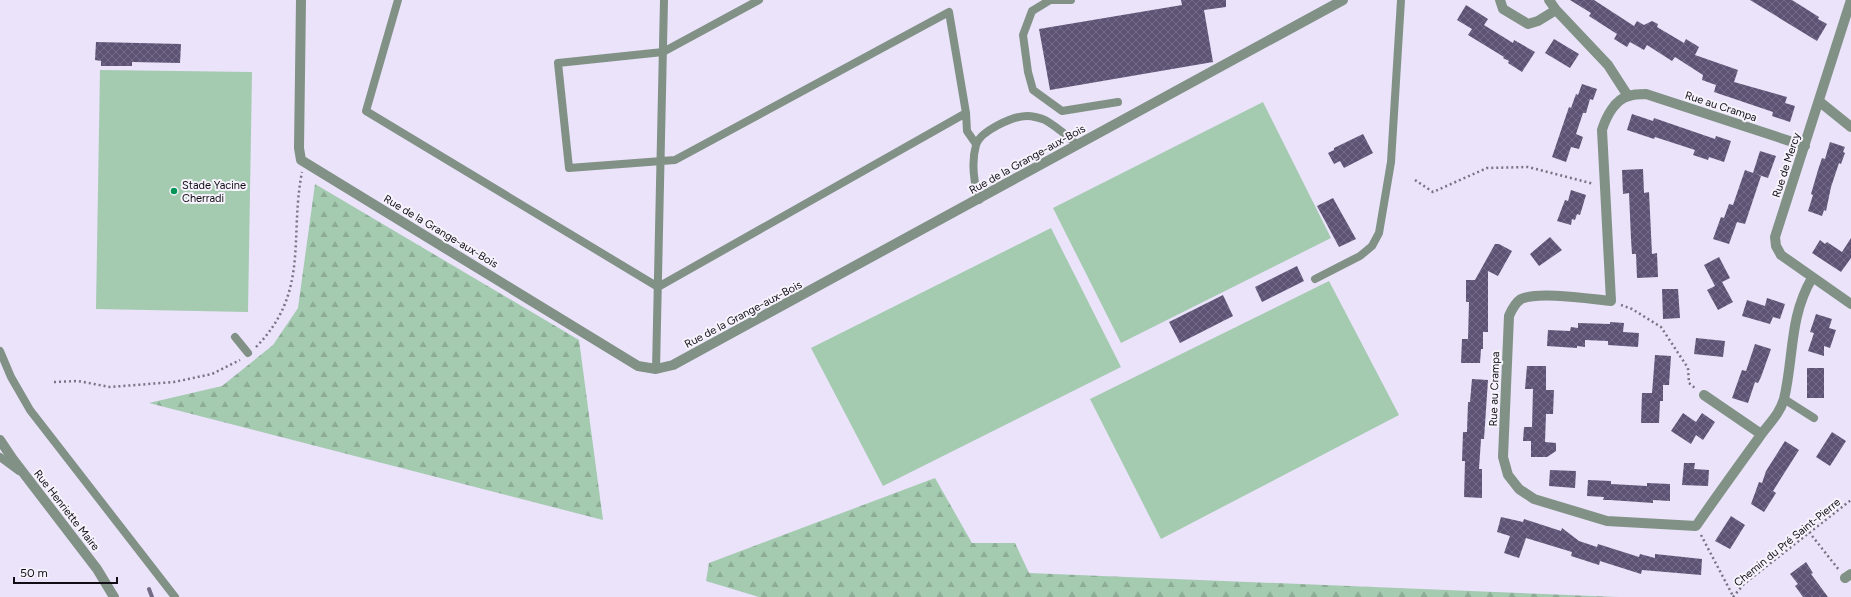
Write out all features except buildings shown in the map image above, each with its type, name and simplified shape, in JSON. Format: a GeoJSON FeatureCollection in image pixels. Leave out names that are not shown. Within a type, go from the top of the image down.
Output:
{"type":"FeatureCollection","features":[{"type":"Feature","properties":{"kind":"street"},"geometry":{"type":"LineString","coordinates":[[301,0],[299,148],[301,160]]}},
{"type":"Feature","properties":{"kind":"street","name":"Rue de la Grange-aux-Bois"},"geometry":{"type":"LineString","coordinates":[[301,160],[638,366],[656,369],[674,365],[979,200],[1077,144],[1342,0]]}},
{"type":"Feature","properties":{"kind":"street"},"geometry":{"type":"LineString","coordinates":[[1500,0],[1503,9],[1528,24],[1556,10]]}},
{"type":"Feature","properties":{"kind":"street"},"geometry":{"type":"LineString","coordinates":[[1549,0],[1556,10],[1608,65],[1628,96],[1615,106],[1606,118],[1602,130],[1611,301]]}},
{"type":"Feature","properties":{"kind":"street","name":"Rue de Mercy"},"geometry":{"type":"LineString","coordinates":[[1851,0],[1820,102],[1776,237],[1776,246],[1781,255],[1851,304]]}},
{"type":"Feature","properties":{"kind":"street","name":"Rue au Crampa"},"geometry":{"type":"LineString","coordinates":[[1628,96],[1646,94],[1805,146]]}},
{"type":"Feature","properties":{"kind":"street"},"geometry":{"type":"LineString","coordinates":[[1820,102],[1851,127]]}},
{"type":"Feature","properties":{"kind":"street"},"geometry":{"type":"LineString","coordinates":[[1696,526],[1761,434],[1777,416],[1784,398],[1793,333],[1803,292],[1812,278]]}},
{"type":"Feature","properties":{"kind":"street","name":"Rue au Crampa"},"geometry":{"type":"LineString","coordinates":[[1611,301],[1533,295],[1520,300],[1514,306],[1509,316],[1503,457],[1508,475],[1519,489],[1534,499],[1607,521],[1696,526]]}},
{"type":"Feature","properties":{"kind":"street"},"geometry":{"type":"LineString","coordinates":[[1704,395],[1761,434]]}},
{"type":"Feature","properties":{"kind":"street","name":"Rue Henriette Maire"},"geometry":{"type":"LineString","coordinates":[[0,440],[97,569],[114,597]]}},
{"type":"Feature","properties":{"kind":"lane"},"geometry":{"type":"LineString","coordinates":[[398,0],[366,111],[658,287]]}},
{"type":"Feature","properties":{"kind":"lane"},"geometry":{"type":"LineString","coordinates":[[656,369],[664,0]]}},
{"type":"Feature","properties":{"kind":"lane"},"geometry":{"type":"LineString","coordinates":[[759,0],[663,52],[558,63],[569,168],[675,160],[949,12],[966,113],[967,131],[976,144]]}},
{"type":"Feature","properties":{"kind":"lane"},"geometry":{"type":"LineString","coordinates":[[1071,0],[1050,0],[1032,11],[1024,35],[1028,72],[1033,90],[1062,111],[1118,102]]}},
{"type":"Feature","properties":{"kind":"lane"},"geometry":{"type":"LineString","coordinates":[[1316,279],[1360,256],[1372,246],[1379,233],[1391,162],[1401,0]]}},
{"type":"Feature","properties":{"kind":"lane"},"geometry":{"type":"LineString","coordinates":[[658,287],[966,113]]}},
{"type":"Feature","properties":{"kind":"lane"},"geometry":{"type":"LineString","coordinates":[[979,200],[974,183],[974,156],[976,144],[984,134],[1014,118],[1028,116],[1044,119],[1077,144]]}},
{"type":"Feature","properties":{"kind":"lane"},"geometry":{"type":"LineString","coordinates":[[236,337],[248,353]]}},
{"type":"Feature","properties":{"kind":"lane"},"geometry":{"type":"LineString","coordinates":[[0,351],[11,377],[30,410],[175,597]]}},
{"type":"Feature","properties":{"kind":"lane"},"geometry":{"type":"LineString","coordinates":[[1784,398],[1814,418]]}},
{"type":"Feature","properties":{"kind":"lane"},"geometry":{"type":"LineString","coordinates":[[0,458],[25,474]]}},
{"type":"Feature","properties":{"kind":"path"},"geometry":{"type":"LineString","coordinates":[[54,382],[78,381],[110,387],[174,382],[212,374],[237,362],[257,346],[271,330],[283,309],[291,286],[296,262],[302,172],[301,160]]}},
{"type":"Feature","properties":{"kind":"path"},"geometry":{"type":"LineString","coordinates":[[1415,180],[1434,192],[1487,168],[1528,166],[1604,187]]}},
{"type":"Feature","properties":{"kind":"path"},"geometry":{"type":"LineString","coordinates":[[1611,301],[1632,309],[1661,327],[1688,368],[1689,383],[1704,395]]}},
{"type":"Feature","properties":{"kind":"path","name":"Chemin du Pré Saint-Pierre"},"geometry":{"type":"LineString","coordinates":[[1733,597],[1744,584],[1851,500]]}},
{"type":"Feature","properties":{"kind":"path"},"geometry":{"type":"LineString","coordinates":[[1696,526],[1733,597]]}},
{"type":"Feature","properties":{"kind":"path"},"geometry":{"type":"LineString","coordinates":[[1809,532],[1848,576]]}},
{"type":"Feature","properties":{"kind":"green space","name":"Stade Yacine Cherradi"},"geometry":{"type":"Polygon","coordinates":[[[100,70],[252,72],[248,312],[96,309],[100,70]]]}},
{"type":"Feature","properties":{"kind":"green space"},"geometry":{"type":"Polygon","coordinates":[[[1263,102],[1331,238],[1121,343],[1053,208],[1263,102]]]}},
{"type":"Feature","properties":{"kind":"green space"},"geometry":{"type":"Polygon","coordinates":[[[315,184],[579,340],[603,520],[149,403],[222,386],[273,345],[298,308],[315,184]]]}},
{"type":"Feature","properties":{"kind":"green space"},"geometry":{"type":"Polygon","coordinates":[[[1051,228],[1121,367],[883,486],[811,348],[1051,228]]]}},
{"type":"Feature","properties":{"kind":"green space"},"geometry":{"type":"Polygon","coordinates":[[[1329,281],[1399,415],[1161,539],[1090,399],[1329,281]]]}},
{"type":"Feature","properties":{"kind":"green space"},"geometry":{"type":"Polygon","coordinates":[[[935,478],[972,543],[1015,543],[1029,573],[1618,597],[759,597],[706,581],[709,563],[935,478]]]}},
{"type":"Feature","properties":{"kind":"waterway"},"geometry":{"type":"LineString","coordinates":[[149,589],[152,597]]}},
{"type":"Feature","properties":{"kind":"place","name":"Stade Yacine Cherradi"},"geometry":{"type":"Point","coordinates":[174,191]}}]}
